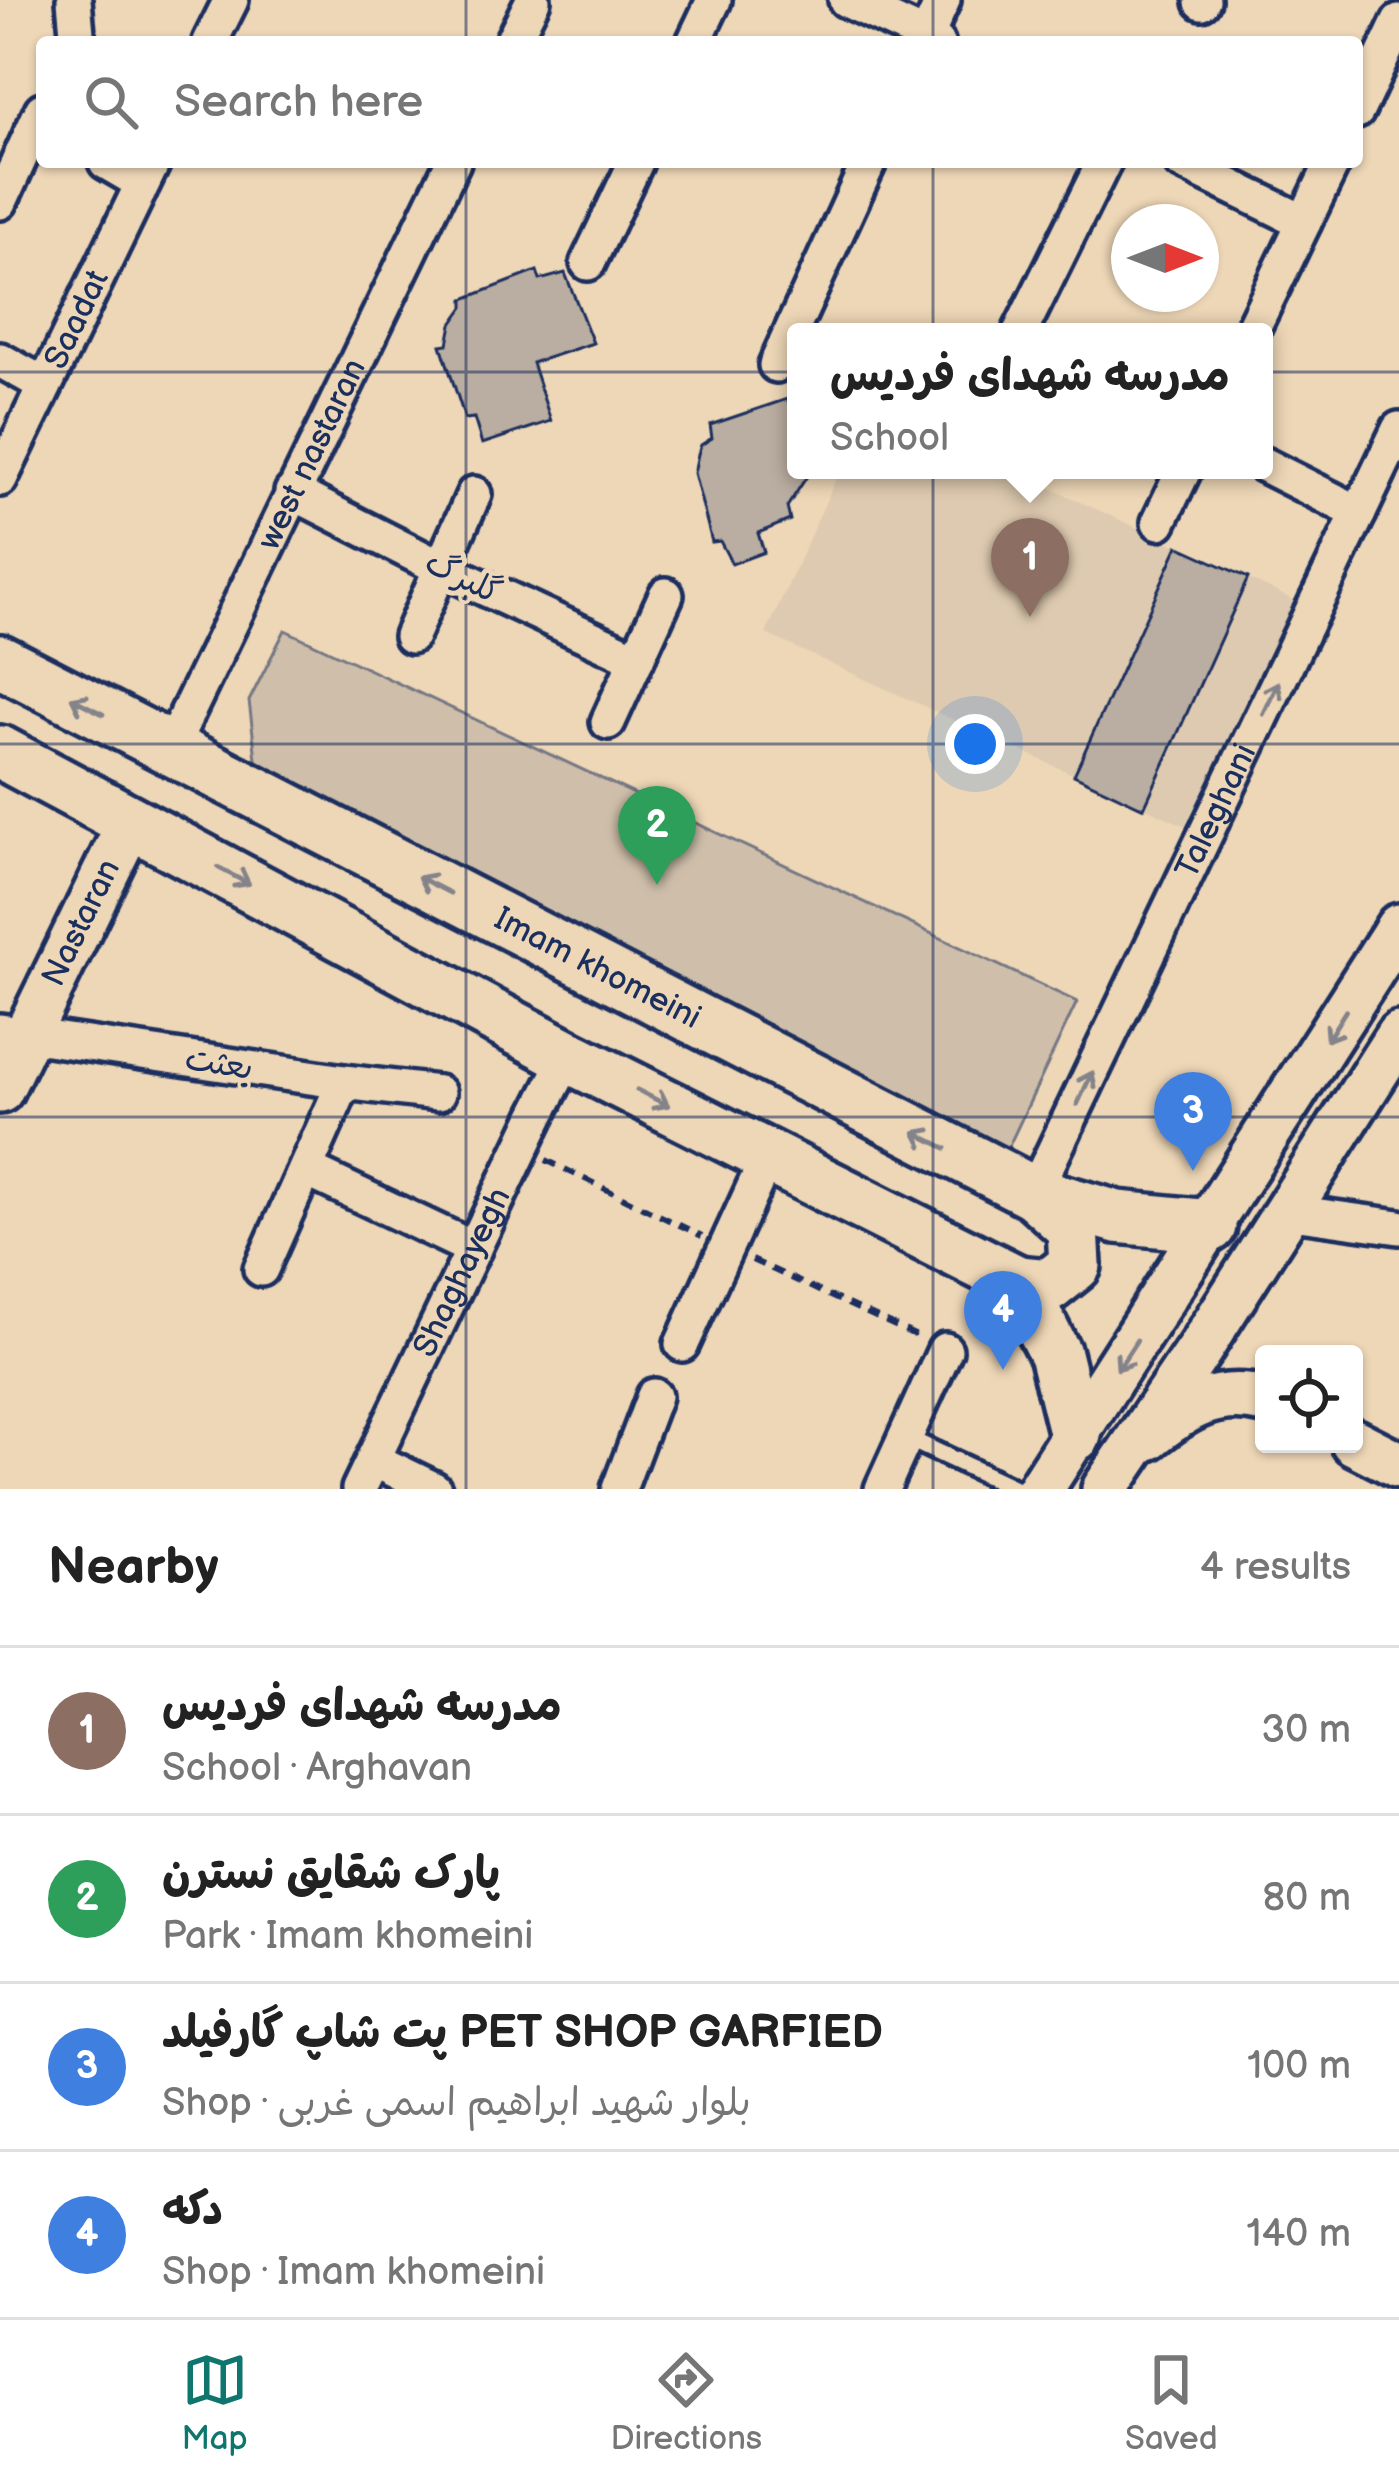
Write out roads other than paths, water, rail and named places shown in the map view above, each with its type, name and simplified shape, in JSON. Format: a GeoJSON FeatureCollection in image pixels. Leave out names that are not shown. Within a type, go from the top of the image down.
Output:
{"type":"FeatureCollection","features":[{"type":"Feature","properties":{"kind":"main road","name":"Imam khomeini"},"geometry":{"type":"LineString","coordinates":[[0,661],[1034,1193],[1117,1217],[1210,1226]]}},
{"type":"Feature","properties":{"kind":"main road"},"geometry":{"type":"LineString","coordinates":[[0,752],[568,1056],[1018,1282],[1050,1285],[1075,1265],[1072,1228],[1034,1193]]}},
{"type":"Feature","properties":{"kind":"main road","name":"Nastaran"},"geometry":{"type":"LineString","coordinates":[[0,1090],[13,1033],[131,821]]}},
{"type":"Feature","properties":{"kind":"main road"},"geometry":{"type":"LineString","coordinates":[[1040,1489],[1399,927]]}},
{"type":"Feature","properties":{"kind":"main road"},"geometry":{"type":"LineString","coordinates":[[1116,1471],[1199,1350],[1399,1035]]}},
{"type":"Feature","properties":{"kind":"main road"},"geometry":{"type":"LineString","coordinates":[[1018,1282],[1055,1354],[1075,1435]]}},
{"type":"Feature","properties":{"kind":"main road"},"geometry":{"type":"LineString","coordinates":[[1199,1350],[1255,1390]]}},
{"type":"Feature","properties":{"kind":"main road"},"geometry":{"type":"LineString","coordinates":[[1116,1471],[1166,1422],[1223,1395],[1255,1396]]}},
{"type":"Feature","properties":{"kind":"main road"},"geometry":{"type":"LineString","coordinates":[[1363,1447],[1399,1465]]}},
{"type":"Feature","properties":{"kind":"street"},"geometry":{"type":"LineString","coordinates":[[74,0],[76,36]]}},
{"type":"Feature","properties":{"kind":"street"},"geometry":{"type":"LineString","coordinates":[[213,36],[231,0]]}},
{"type":"Feature","properties":{"kind":"street"},"geometry":{"type":"LineString","coordinates":[[515,36],[533,0]]}},
{"type":"Feature","properties":{"kind":"street"},"geometry":{"type":"LineString","coordinates":[[697,36],[714,0]]}},
{"type":"Feature","properties":{"kind":"street"},"geometry":{"type":"LineString","coordinates":[[846,0],[921,36]]}},
{"type":"Feature","properties":{"kind":"street"},"geometry":{"type":"LineString","coordinates":[[930,36],[944,0]]}},
{"type":"Feature","properties":{"kind":"street"},"geometry":{"type":"LineString","coordinates":[[1363,98],[1399,22]]}},
{"type":"Feature","properties":{"kind":"street"},"geometry":{"type":"LineString","coordinates":[[0,202],[36,127]]}},
{"type":"Feature","properties":{"kind":"street","name":"west nastaran"},"geometry":{"type":"LineString","coordinates":[[170,749],[450,168]]}},
{"type":"Feature","properties":{"kind":"street"},"geometry":{"type":"LineString","coordinates":[[588,262],[633,168]]}},
{"type":"Feature","properties":{"kind":"street"},"geometry":{"type":"LineString","coordinates":[[795,323],[866,168]]}},
{"type":"Feature","properties":{"kind":"street"},"geometry":{"type":"LineString","coordinates":[[1025,323],[1101,168]]}},
{"type":"Feature","properties":{"kind":"street"},"geometry":{"type":"LineString","coordinates":[[1193,168],[1304,222]]}},
{"type":"Feature","properties":{"kind":"street"},"geometry":{"type":"LineString","coordinates":[[1255,323],[1330,168]]}},
{"type":"Feature","properties":{"kind":"street","name":"Saadat"},"geometry":{"type":"LineString","coordinates":[[0,479],[147,173]]}},
{"type":"Feature","properties":{"kind":"street"},"geometry":{"type":"LineString","coordinates":[[776,365],[787,341]]}},
{"type":"Feature","properties":{"kind":"street"},"geometry":{"type":"LineString","coordinates":[[0,360],[45,385]]}},
{"type":"Feature","properties":{"kind":"street","name":"Taleghani"},"geometry":{"type":"LineString","coordinates":[[1034,1193],[1399,429]]}},
{"type":"Feature","properties":{"kind":"street"},"geometry":{"type":"LineString","coordinates":[[1273,470],[1359,513]]}},
{"type":"Feature","properties":{"kind":"street"},"geometry":{"type":"LineString","coordinates":[[1160,522],[1180,479]]}},
{"type":"Feature","properties":{"kind":"street","name":"گلبرگ"},"geometry":{"type":"LineString","coordinates":[[292,492],[637,659]]}},
{"type":"Feature","properties":{"kind":"street"},"geometry":{"type":"LineString","coordinates":[[411,637],[474,494]]}},
{"type":"Feature","properties":{"kind":"street"},"geometry":{"type":"LineString","coordinates":[[608,722],[666,595]]}},
{"type":"Feature","properties":{"kind":"street","name":"بعثت"},"geometry":{"type":"LineString","coordinates":[[13,1033],[438,1093]]}},
{"type":"Feature","properties":{"kind":"street","name":"Shaghayegh"},"geometry":{"type":"LineString","coordinates":[[366,1475],[568,1056]]}},
{"type":"Feature","properties":{"kind":"street"},"geometry":{"type":"LineString","coordinates":[[261,1269],[344,1082]]}},
{"type":"Feature","properties":{"kind":"street"},"geometry":{"type":"LineString","coordinates":[[682,1344],[768,1156]]}},
{"type":"Feature","properties":{"kind":"street"},"geometry":{"type":"LineString","coordinates":[[308,1169],[474,1249]]}},
{"type":"Feature","properties":{"kind":"street"},"geometry":{"type":"LineString","coordinates":[[1285,1211],[1399,1227]]}},
{"type":"Feature","properties":{"kind":"street"},"geometry":{"type":"LineString","coordinates":[[882,1489],[945,1350]]}},
{"type":"Feature","properties":{"kind":"street"},"geometry":{"type":"LineString","coordinates":[[619,1489],[654,1396]]}},
{"type":"Feature","properties":{"kind":"street"},"geometry":{"type":"LineString","coordinates":[[366,1475],[434,1489]]}},
{"type":"Feature","properties":{"kind":"lane"},"geometry":{"type":"LineString","coordinates":[[905,1437],[1016,1489]]}},
{"type":"Feature","properties":{"kind":"place","name":"مدرسه شهدای فردیس"},"geometry":{"type":"Point","coordinates":[1030,617]}},
{"type":"Feature","properties":{"kind":"place","name":"پارک شقایق نسترن"},"geometry":{"type":"Point","coordinates":[657,885]}},
{"type":"Feature","properties":{"kind":"place","name":"پت شاپ گارفیلد PET SHOP GARFIED"},"geometry":{"type":"Point","coordinates":[1193,1171]}},
{"type":"Feature","properties":{"kind":"place","name":"دکه"},"geometry":{"type":"Point","coordinates":[1003,1370]}}]}
